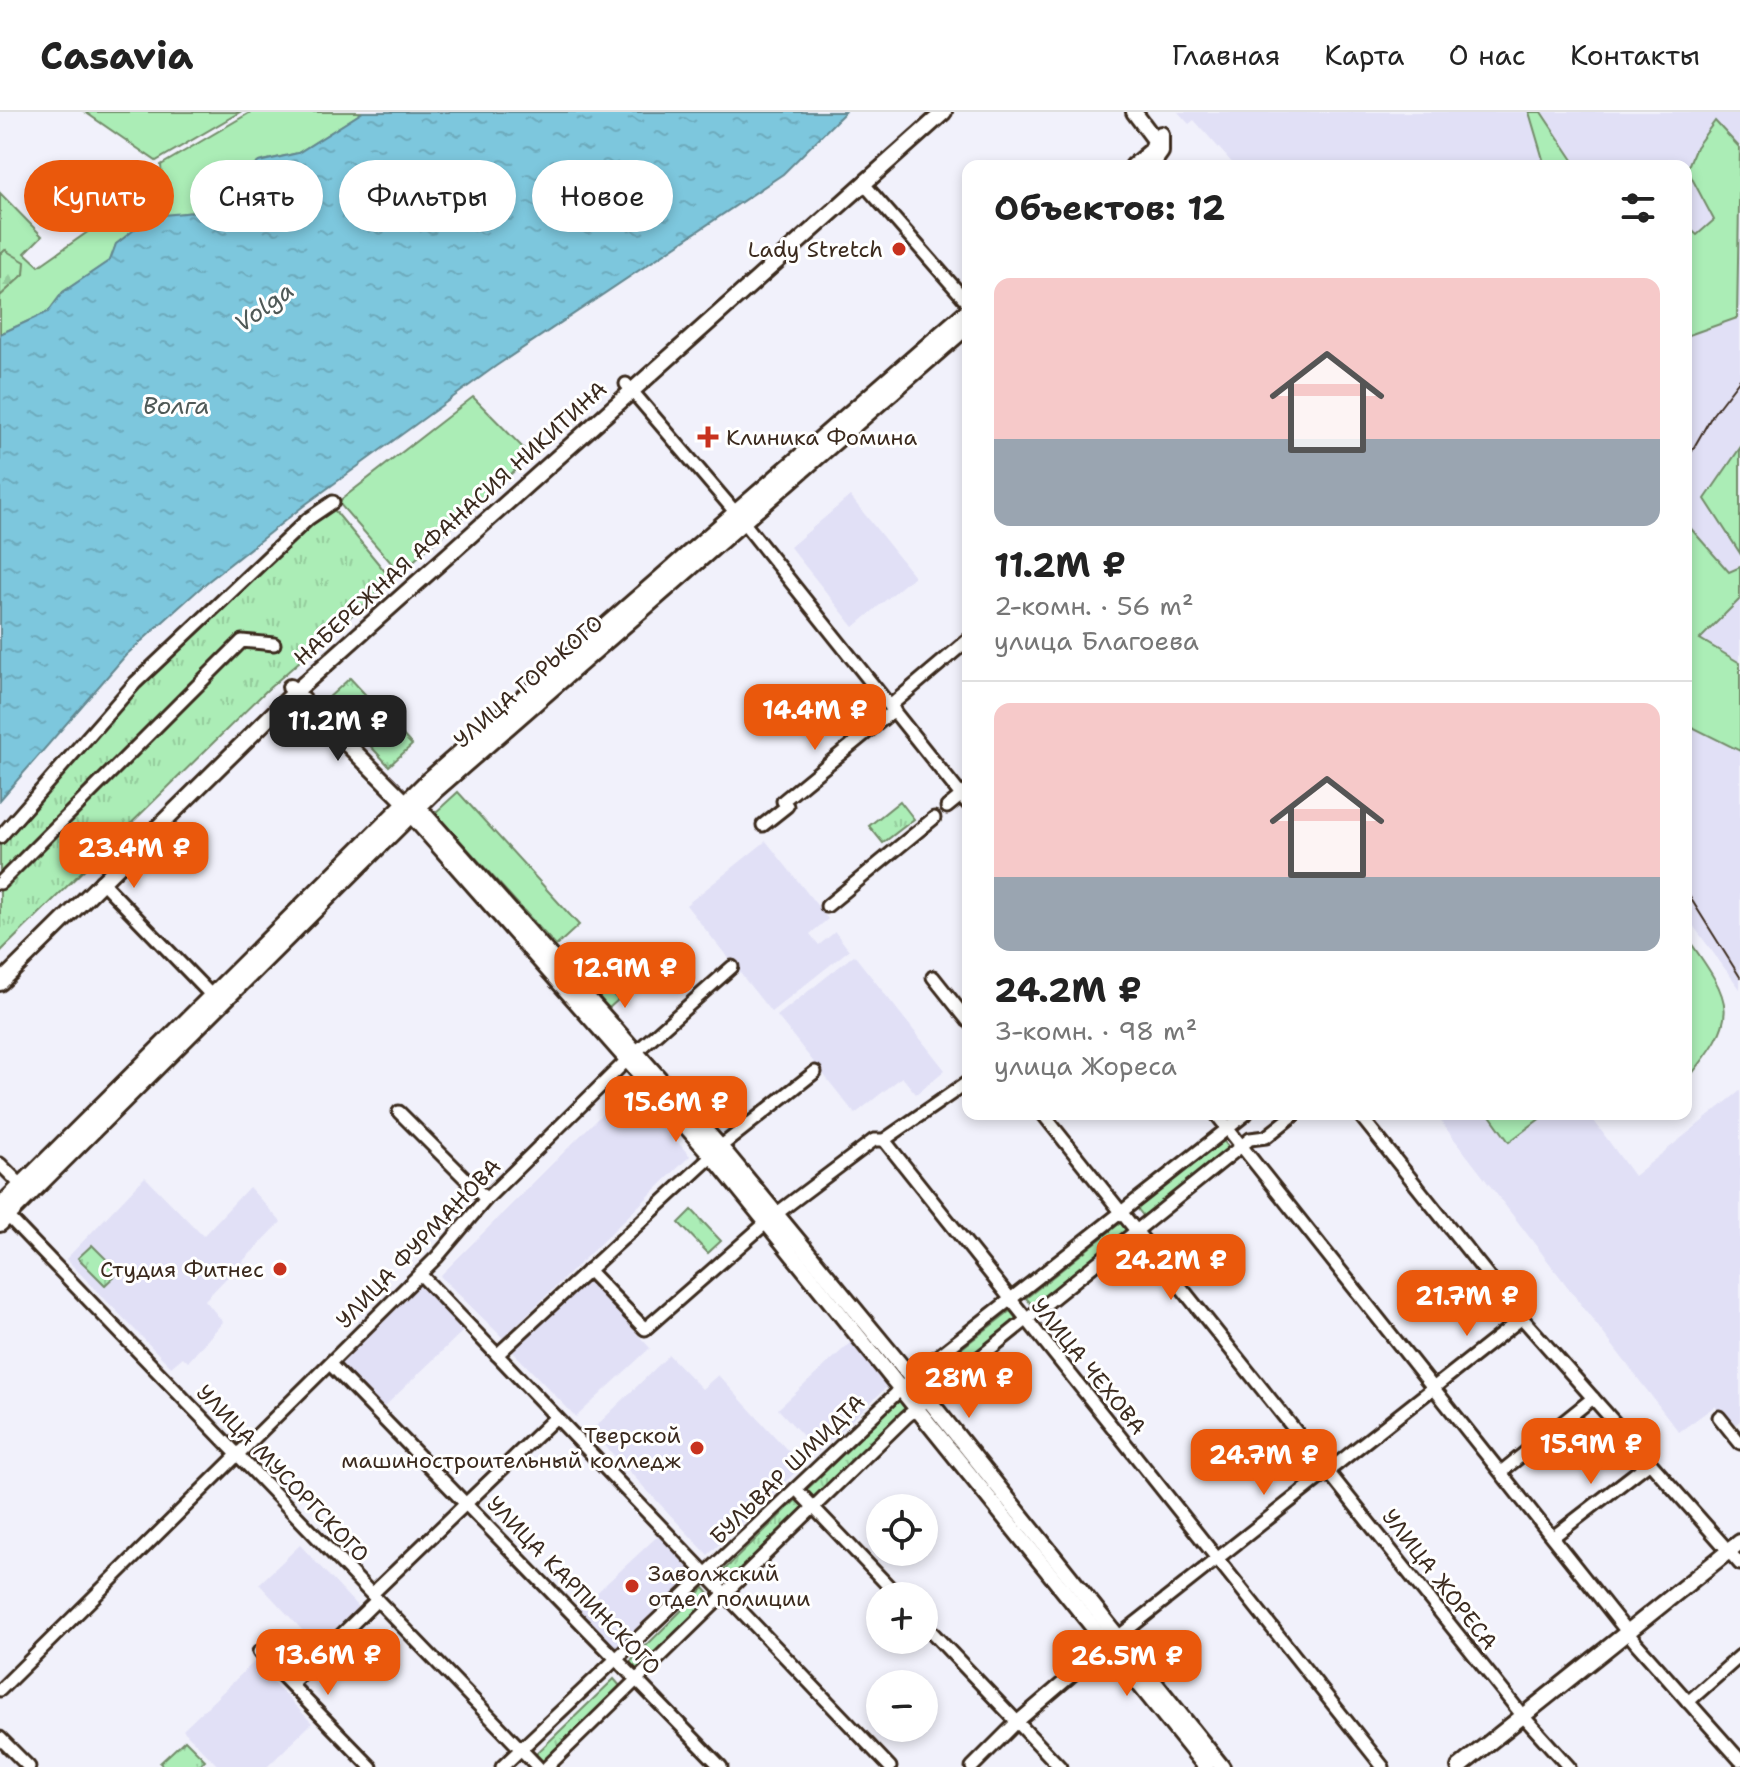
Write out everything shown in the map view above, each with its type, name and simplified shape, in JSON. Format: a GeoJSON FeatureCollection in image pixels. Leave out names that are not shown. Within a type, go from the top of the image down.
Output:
{"type":"FeatureCollection","features":[{"type":"Feature","properties":{"kind":"main road","name":"НАБЕРЕЖНАЯ АФАНАСИЯ НИКИТИНА"},"geometry":{"type":"LineString","coordinates":[[0,972],[292,690],[933,112]]}},
{"type":"Feature","properties":{"kind":"main road","name":"НАБЕРЕЖНАЯ АФАНАСИЯ НИКИТИНА"},"geometry":{"type":"LineString","coordinates":[[628,387],[944,112]]}},
{"type":"Feature","properties":{"kind":"main road"},"geometry":{"type":"LineString","coordinates":[[1134,112],[1154,135],[1151,158],[1160,155],[1163,140],[1143,112]]}},
{"type":"Feature","properties":{"kind":"main road","name":"УЛИЦА ГОРЬКОГО"},"geometry":{"type":"LineString","coordinates":[[2,1213],[410,808],[740,517],[962,315]]}},
{"type":"Feature","properties":{"kind":"main road","name":"УЛИЦА ГОРЬКОГО"},"geometry":{"type":"LineString","coordinates":[[740,517],[962,331]]}},
{"type":"Feature","properties":{"kind":"main road","name":"НАБЕРЕЖНАЯ АФАНАСИЯ НИКИТИНА"},"geometry":{"type":"LineString","coordinates":[[0,983],[292,690]]}},
{"type":"Feature","properties":{"kind":"main road"},"geometry":{"type":"LineString","coordinates":[[292,690],[410,808],[716,1151],[1114,1641],[1222,1767]]}},
{"type":"Feature","properties":{"kind":"main road","name":"УЛИЦА ГОРЬКОГО"},"geometry":{"type":"LineString","coordinates":[[2,1213],[21,1185],[216,1000]]}},
{"type":"Feature","properties":{"kind":"main road"},"geometry":{"type":"LineString","coordinates":[[1459,1767],[1734,1547]]}},
{"type":"Feature","properties":{"kind":"main road"},"geometry":{"type":"LineString","coordinates":[[1114,1641],[1206,1767]]}},
{"type":"Feature","properties":{"kind":"street"},"geometry":{"type":"LineString","coordinates":[[864,184],[962,296]]}},
{"type":"Feature","properties":{"kind":"street"},"geometry":{"type":"LineString","coordinates":[[628,387],[740,517],[962,791]]}},
{"type":"Feature","properties":{"kind":"street"},"geometry":{"type":"LineString","coordinates":[[0,837],[135,683],[308,519],[333,502]]}},
{"type":"Feature","properties":{"kind":"street"},"geometry":{"type":"LineString","coordinates":[[0,883],[242,641],[274,644]]}},
{"type":"Feature","properties":{"kind":"street"},"geometry":{"type":"LineString","coordinates":[[763,825],[787,806],[783,801],[962,645]]}},
{"type":"Feature","properties":{"kind":"street"},"geometry":{"type":"LineString","coordinates":[[947,807],[962,798]]}},
{"type":"Feature","properties":{"kind":"street"},"geometry":{"type":"LineString","coordinates":[[827,906],[934,818]]}},
{"type":"Feature","properties":{"kind":"street"},"geometry":{"type":"LineString","coordinates":[[101,881],[216,1000]]}},
{"type":"Feature","properties":{"kind":"street","name":"УЛИЦА ФУРМАНОВА"},"geometry":{"type":"LineString","coordinates":[[0,1690],[420,1274],[486,1199],[632,1055],[732,967]]}},
{"type":"Feature","properties":{"kind":"street"},"geometry":{"type":"LineString","coordinates":[[933,977],[962,1013]]}},
{"type":"Feature","properties":{"kind":"street"},"geometry":{"type":"LineString","coordinates":[[497,1355],[716,1151],[815,1072]]}},
{"type":"Feature","properties":{"kind":"street"},"geometry":{"type":"LineString","coordinates":[[588,1270],[645,1329],[771,1218],[874,1140],[884,1140],[962,1086]]}},
{"type":"Feature","properties":{"kind":"street"},"geometry":{"type":"LineString","coordinates":[[399,1112],[486,1199]]}},
{"type":"Feature","properties":{"kind":"street","name":"УЛИЦА ЖОРЕСА"},"geometry":{"type":"LineString","coordinates":[[1048,1120],[1522,1715],[1569,1767]]}},
{"type":"Feature","properties":{"kind":"street"},"geometry":{"type":"LineString","coordinates":[[1221,1120],[1628,1630],[1740,1760]]}},
{"type":"Feature","properties":{"kind":"street","name":"БУЛЬВАР ШМИДТА"},"geometry":{"type":"LineString","coordinates":[[502,1767],[907,1383],[1239,1120]]}},
{"type":"Feature","properties":{"kind":"street","name":"БУЛЬВАР ШМИДТА"},"geometry":{"type":"LineString","coordinates":[[547,1767],[724,1591],[923,1404],[1241,1146],[1250,1139],[1266,1137],[1287,1120]]}},
{"type":"Feature","properties":{"kind":"street"},"geometry":{"type":"LineString","coordinates":[[1364,1120],[1522,1318],[1650,1462],[1734,1547],[1740,1564]]}},
{"type":"Feature","properties":{"kind":"street","name":"УЛИЦА ЧЕХОВА"},"geometry":{"type":"LineString","coordinates":[[884,1140],[1383,1767]]}},
{"type":"Feature","properties":{"kind":"street"},"geometry":{"type":"LineString","coordinates":[[0,1164],[21,1185]]}},
{"type":"Feature","properties":{"kind":"street","name":"УЛИЦА МУСОРГСКОГО"},"geometry":{"type":"LineString","coordinates":[[2,1213],[538,1767]]}},
{"type":"Feature","properties":{"kind":"street"},"geometry":{"type":"LineString","coordinates":[[420,1274],[890,1767]]}},
{"type":"Feature","properties":{"kind":"street"},"geometry":{"type":"LineString","coordinates":[[972,1767],[1017,1722],[1114,1641],[1327,1469],[1522,1318]]}},
{"type":"Feature","properties":{"kind":"street","name":"УЛИЦА КАРПИНСКОГО"},"geometry":{"type":"LineString","coordinates":[[330,1364],[721,1767]]}},
{"type":"Feature","properties":{"kind":"street"},"geometry":{"type":"LineString","coordinates":[[1501,1472],[1593,1398]]}},
{"type":"Feature","properties":{"kind":"street"},"geometry":{"type":"LineString","coordinates":[[291,1684],[467,1503],[556,1417]]}},
{"type":"Feature","properties":{"kind":"street"},"geometry":{"type":"LineString","coordinates":[[1719,1417],[1740,1443]]}},
{"type":"Feature","properties":{"kind":"street"},"geometry":{"type":"LineString","coordinates":[[1553,1537],[1650,1462]]}},
{"type":"Feature","properties":{"kind":"street"},"geometry":{"type":"LineString","coordinates":[[796,1489],[885,1582]]}},
{"type":"Feature","properties":{"kind":"street"},"geometry":{"type":"LineString","coordinates":[[938,1639],[1060,1767]]}},
{"type":"Feature","properties":{"kind":"street"},"geometry":{"type":"LineString","coordinates":[[259,1652],[371,1767]]}},
{"type":"Feature","properties":{"kind":"street"},"geometry":{"type":"LineString","coordinates":[[1688,1702],[1740,1656]]}},
{"type":"Feature","properties":{"kind":"street"},"geometry":{"type":"LineString","coordinates":[[0,1738],[29,1767]]}},
{"type":"Feature","properties":{"kind":"shaded area"},"geometry":{"type":"Polygon","coordinates":[[[1178,112],[1740,112],[1740,989],[1692,924],[1692,160],[1230,160],[1194,120],[1189,124],[1178,112]]]}},
{"type":"Feature","properties":{"kind":"shaded area"},"geometry":{"type":"Polygon","coordinates":[[[850,496],[914,576],[854,627],[790,547],[850,496]]]}},
{"type":"Feature","properties":{"kind":"shaded area"},"geometry":{"type":"Polygon","coordinates":[[[766,841],[828,919],[810,934],[819,945],[835,932],[849,950],[771,1012],[686,905],[766,841]]]}},
{"type":"Feature","properties":{"kind":"shaded area"},"geometry":{"type":"Polygon","coordinates":[[[854,955],[945,1070],[916,1094],[902,1077],[855,1114],[777,1016],[854,955]]]}},
{"type":"Feature","properties":{"kind":"shaded area"},"geometry":{"type":"Polygon","coordinates":[[[629,1087],[690,1156],[503,1338],[440,1276],[629,1087]]]}},
{"type":"Feature","properties":{"kind":"shaded area"},"geometry":{"type":"Polygon","coordinates":[[[1740,1091],[1740,1421],[1732,1427],[1715,1406],[1679,1432],[1440,1120],[1593,1120],[1634,1176],[1740,1091]]]}},
{"type":"Feature","properties":{"kind":"shaded area"},"geometry":{"type":"Polygon","coordinates":[[[145,1177],[203,1236],[249,1187],[281,1222],[205,1300],[223,1322],[188,1362],[183,1357],[171,1367],[66,1259],[145,1177]]]}},
{"type":"Feature","properties":{"kind":"shaded area"},"geometry":{"type":"Polygon","coordinates":[[[587,1278],[650,1348],[576,1417],[511,1350],[587,1278]]]}},
{"type":"Feature","properties":{"kind":"shaded area"},"geometry":{"type":"Polygon","coordinates":[[[420,1282],[465,1329],[381,1410],[335,1363],[420,1282]]]}},
{"type":"Feature","properties":{"kind":"shaded area"},"geometry":{"type":"Polygon","coordinates":[[[851,1342],[887,1387],[818,1452],[778,1409],[851,1342]]]}},
{"type":"Feature","properties":{"kind":"shaded area","name":"Тверской машиностроительный колледж"},"geometry":{"type":"Polygon","coordinates":[[[669,1355],[702,1389],[718,1375],[802,1466],[708,1555],[591,1431],[669,1355]]]}},
{"type":"Feature","properties":{"kind":"shaded area"},"geometry":{"type":"Polygon","coordinates":[[[662,1532],[699,1570],[615,1650],[577,1611],[662,1532]]]}},
{"type":"Feature","properties":{"kind":"shaded area"},"geometry":{"type":"Polygon","coordinates":[[[300,1545],[358,1607],[317,1646],[259,1584],[300,1545]]]}},
{"type":"Feature","properties":{"kind":"shaded area"},"geometry":{"type":"Polygon","coordinates":[[[254,1662],[312,1723],[267,1767],[219,1767],[183,1730],[254,1662]]]}},
{"type":"Feature","properties":{"kind":"green space"},"geometry":{"type":"Polygon","coordinates":[[[85,112],[240,112],[158,160],[85,112]]]}},
{"type":"Feature","properties":{"kind":"green space"},"geometry":{"type":"Polygon","coordinates":[[[251,112],[363,112],[298,153],[268,160],[190,160],[190,213],[174,214],[174,160],[169,160],[251,112]]]}},
{"type":"Feature","properties":{"kind":"green space"},"geometry":{"type":"Polygon","coordinates":[[[1529,112],[1541,112],[1573,160],[1543,160],[1529,112]]]}},
{"type":"Feature","properties":{"kind":"green space"},"geometry":{"type":"Polygon","coordinates":[[[1715,121],[1740,148],[1737,318],[1692,334],[1692,230],[1697,235],[1714,220],[1692,178],[1691,160],[1715,121]]]}},
{"type":"Feature","properties":{"kind":"green space"},"geometry":{"type":"Polygon","coordinates":[[[0,193],[24,218],[24,232],[38,232],[42,236],[25,253],[39,266],[88,232],[132,232],[116,244],[111,260],[63,292],[48,312],[0,334],[0,296],[24,274],[6,250],[0,255],[0,193]]]}},
{"type":"Feature","properties":{"kind":"green space"},"geometry":{"type":"Polygon","coordinates":[[[5,250],[25,262],[24,274],[0,296],[0,255],[5,250]]]}},
{"type":"Feature","properties":{"kind":"green space"},"geometry":{"type":"Polygon","coordinates":[[[473,397],[531,456],[400,573],[338,502],[473,397]]]}},
{"type":"Feature","properties":{"kind":"green space"},"geometry":{"type":"Polygon","coordinates":[[[1740,448],[1740,553],[1705,499],[1740,448]]]}},
{"type":"Feature","properties":{"kind":"green space"},"geometry":{"type":"Polygon","coordinates":[[[331,506],[392,580],[267,690],[0,952],[0,843],[136,683],[245,579],[331,506]]]}},
{"type":"Feature","properties":{"kind":"green space"},"geometry":{"type":"Polygon","coordinates":[[[1692,530],[1729,572],[1740,567],[1740,599],[1700,639],[1740,663],[1740,751],[1692,727],[1692,530]]]}},
{"type":"Feature","properties":{"kind":"green space"},"geometry":{"type":"Polygon","coordinates":[[[350,678],[412,745],[389,766],[327,699],[350,678]]]}},
{"type":"Feature","properties":{"kind":"green space"},"geometry":{"type":"Polygon","coordinates":[[[458,792],[579,925],[556,946],[435,813],[458,792]]]}},
{"type":"Feature","properties":{"kind":"green space"},"geometry":{"type":"Polygon","coordinates":[[[900,801],[914,819],[883,843],[869,826],[900,801]]]}},
{"type":"Feature","properties":{"kind":"green space"},"geometry":{"type":"Polygon","coordinates":[[[1692,945],[1714,979],[1725,1010],[1723,1025],[1692,1074],[1692,945]]]}},
{"type":"Feature","properties":{"kind":"green space"},"geometry":{"type":"Polygon","coordinates":[[[583,961],[618,1000],[609,1008],[573,969],[583,961]]]}},
{"type":"Feature","properties":{"kind":"green space"},"geometry":{"type":"Polygon","coordinates":[[[1493,1120],[1538,1120],[1509,1142],[1493,1120]]]}},
{"type":"Feature","properties":{"kind":"green space"},"geometry":{"type":"Polygon","coordinates":[[[1222,1139],[1230,1149],[1145,1218],[1137,1208],[1222,1139]]]}},
{"type":"Feature","properties":{"kind":"green space"},"geometry":{"type":"Polygon","coordinates":[[[692,1210],[721,1241],[708,1253],[679,1223],[692,1210]]]}},
{"type":"Feature","properties":{"kind":"green space"},"geometry":{"type":"Polygon","coordinates":[[[1124,1220],[1131,1229],[1034,1307],[1026,1298],[1124,1220]]]}},
{"type":"Feature","properties":{"kind":"green space"},"geometry":{"type":"Polygon","coordinates":[[[92,1245],[119,1272],[105,1285],[78,1258],[92,1245]]]}},
{"type":"Feature","properties":{"kind":"green space"},"geometry":{"type":"Polygon","coordinates":[[[1010,1311],[1018,1321],[932,1388],[923,1378],[1010,1311]]]}},
{"type":"Feature","properties":{"kind":"green space"},"geometry":{"type":"Polygon","coordinates":[[[899,1400],[906,1409],[729,1582],[721,1573],[899,1400]]]}},
{"type":"Feature","properties":{"kind":"green space"},"geometry":{"type":"Polygon","coordinates":[[[704,1588],[713,1598],[639,1672],[630,1662],[704,1588]]]}},
{"type":"Feature","properties":{"kind":"green space"},"geometry":{"type":"Polygon","coordinates":[[[614,1679],[621,1687],[543,1763],[535,1755],[614,1679]]]}},
{"type":"Feature","properties":{"kind":"green space"},"geometry":{"type":"Polygon","coordinates":[[[185,1740],[205,1760],[198,1767],[164,1767],[160,1763],[185,1740]]]}},
{"type":"Feature","properties":{"kind":"water","name":"Волга"},"geometry":{"type":"Polygon","coordinates":[[[363,112],[845,112],[783,174],[496,366],[306,504],[206,583],[126,655],[0,800],[0,334],[48,312],[63,292],[110,260],[116,244],[131,232],[174,232],[174,214],[190,212],[190,232],[323,232],[323,160],[268,160],[298,153],[363,112]]]}},
{"type":"Feature","properties":{"kind":"railway"},"geometry":{"type":"LineString","coordinates":[[1692,451],[1713,414],[1740,379]]}},
{"type":"Feature","properties":{"kind":"railway"},"geometry":{"type":"LineString","coordinates":[[1692,901],[1740,977]]}},
{"type":"Feature","properties":{"kind":"place","name":"Lady Stretch"},"geometry":{"type":"Point","coordinates":[899,249]}},
{"type":"Feature","properties":{"kind":"place","name":"Клиника Фомина"},"geometry":{"type":"Point","coordinates":[708,437]}},
{"type":"Feature","properties":{"kind":"place","name":"Студия Фитнес"},"geometry":{"type":"Point","coordinates":[280,1269]}},
{"type":"Feature","properties":{"kind":"place","name":"Тверской машиностроительный колледж"},"geometry":{"type":"Point","coordinates":[697,1448]}},
{"type":"Feature","properties":{"kind":"place","name":"Заволжский отдел полиции"},"geometry":{"type":"Point","coordinates":[632,1586]}},
{"type":"Feature","properties":{"kind":"water label","name":"Volga"},"geometry":{"type":"Point","coordinates":[264,307]}}]}
